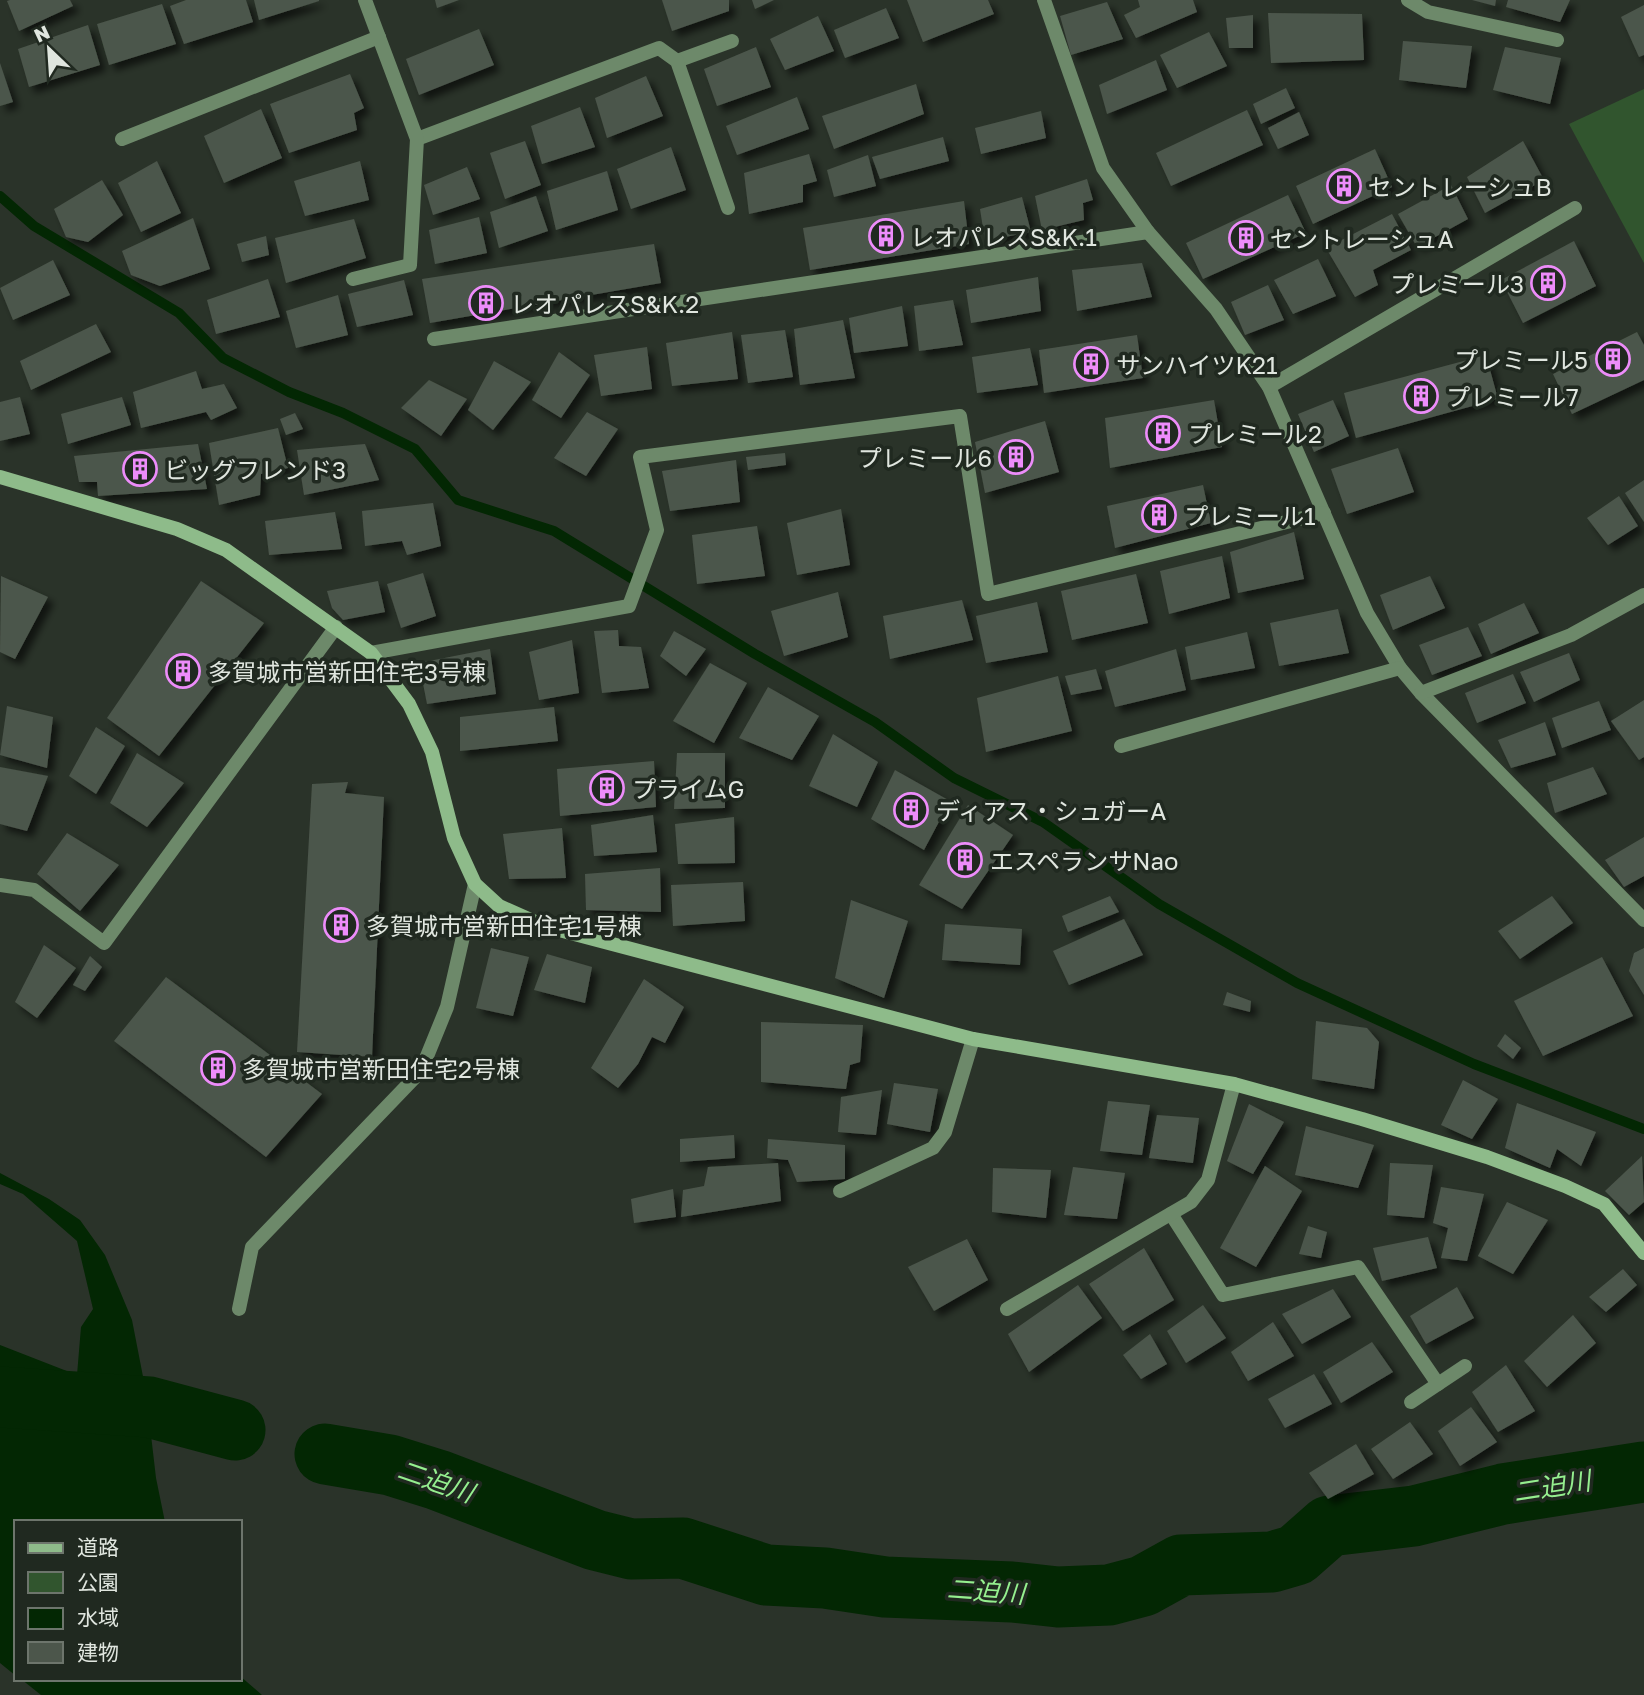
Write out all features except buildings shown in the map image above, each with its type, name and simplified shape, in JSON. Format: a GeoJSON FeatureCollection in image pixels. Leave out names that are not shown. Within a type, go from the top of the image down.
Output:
{"type":"FeatureCollection","features":[{"type":"Feature","properties":{"kind":"street"},"geometry":{"type":"LineString","coordinates":[[353,279],[410,265],[417,139],[365,0]]}},
{"type":"Feature","properties":{"kind":"street"},"geometry":{"type":"LineString","coordinates":[[1044,0],[1103,168],[1147,232],[1216,309],[1269,387],[1367,613],[1400,668],[1421,693],[1644,920]]}},
{"type":"Feature","properties":{"kind":"street"},"geometry":{"type":"LineString","coordinates":[[1408,0],[1428,12],[1557,40]]}},
{"type":"Feature","properties":{"kind":"street"},"geometry":{"type":"LineString","coordinates":[[122,139],[379,37]]}},
{"type":"Feature","properties":{"kind":"street"},"geometry":{"type":"LineString","coordinates":[[677,61],[732,41]]}},
{"type":"Feature","properties":{"kind":"street"},"geometry":{"type":"LineString","coordinates":[[417,139],[659,48],[677,61],[728,208]]}},
{"type":"Feature","properties":{"kind":"street"},"geometry":{"type":"LineString","coordinates":[[1269,387],[1575,208]]}},
{"type":"Feature","properties":{"kind":"street"},"geometry":{"type":"LineString","coordinates":[[434,339],[1147,232]]}},
{"type":"Feature","properties":{"kind":"street"},"geometry":{"type":"LineString","coordinates":[[371,653],[629,606],[657,530],[640,457],[960,416],[988,594],[1324,513]]}},
{"type":"Feature","properties":{"kind":"street"},"geometry":{"type":"LineString","coordinates":[[0,477],[177,529],[226,550],[371,653],[409,704],[432,752],[454,838],[475,884],[499,906],[544,926],[972,1040],[1234,1084],[1362,1119],[1486,1157],[1565,1186],[1604,1204],[1644,1253]]}},
{"type":"Feature","properties":{"kind":"street"},"geometry":{"type":"LineString","coordinates":[[1421,693],[1572,635],[1644,595]]}},
{"type":"Feature","properties":{"kind":"street"},"geometry":{"type":"LineString","coordinates":[[0,885],[34,890],[104,943],[336,628]]}},
{"type":"Feature","properties":{"kind":"street"},"geometry":{"type":"LineString","coordinates":[[1121,746],[1400,668]]}},
{"type":"Feature","properties":{"kind":"street"},"geometry":{"type":"LineString","coordinates":[[239,1309],[252,1247],[421,1071],[447,1007],[475,884]]}},
{"type":"Feature","properties":{"kind":"street"},"geometry":{"type":"LineString","coordinates":[[840,1191],[933,1148],[945,1132],[972,1040]]}},
{"type":"Feature","properties":{"kind":"street"},"geometry":{"type":"LineString","coordinates":[[1007,1309],[1191,1202],[1208,1180],[1234,1084]]}},
{"type":"Feature","properties":{"kind":"street"},"geometry":{"type":"LineString","coordinates":[[1171,1214],[1223,1295],[1359,1267],[1438,1384]]}},
{"type":"Feature","properties":{"kind":"street"},"geometry":{"type":"LineString","coordinates":[[1410,1402],[1465,1366]]}},
{"type":"Feature","properties":{"kind":"green space"},"geometry":{"type":"Polygon","coordinates":[[[1644,89],[1644,263],[1569,124],[1644,89]]]}},
{"type":"Feature","properties":{"kind":"water"},"geometry":{"type":"Polygon","coordinates":[[[0,1173],[49,1199],[80,1220],[105,1255],[132,1320],[146,1392],[156,1478],[165,1520],[14,1520],[14,1674],[0,1663],[0,1345],[77,1375],[81,1327],[93,1309],[77,1241],[23,1194],[0,1184],[0,1173]]]}},
{"type":"Feature","properties":{"kind":"water"},"geometry":{"type":"Polygon","coordinates":[[[242,1678],[262,1695],[41,1695],[24,1681],[242,1681],[242,1678]]]}},
{"type":"Feature","properties":{"kind":"waterway"},"geometry":{"type":"LineString","coordinates":[[0,196],[34,226],[179,313],[223,358],[289,392],[343,413],[415,449],[458,500],[554,531],[755,654],[875,722],[954,778],[1043,822],[1159,904],[1297,983],[1474,1064],[1644,1129]]}},
{"type":"Feature","properties":{"kind":"waterway","name":"二迫川"},"geometry":{"type":"LineString","coordinates":[[0,1397],[149,1407],[235,1430]]}},
{"type":"Feature","properties":{"kind":"waterway","name":"二迫川"},"geometry":{"type":"LineString","coordinates":[[325,1454],[390,1465],[438,1480],[595,1540],[631,1549],[683,1548],[766,1575],[825,1578],[885,1587],[1012,1592],[1058,1597],[1109,1595],[1143,1586],[1181,1565],[1272,1562],[1296,1555],[1329,1526],[1414,1516],[1503,1494],[1644,1472]]}},
{"type":"Feature","properties":{"kind":"place","name":"セントレーシュB"},"geometry":{"type":"Point","coordinates":[1344,186]}},
{"type":"Feature","properties":{"kind":"place","name":"レオパレスS&K.1"},"geometry":{"type":"Point","coordinates":[886,236]}},
{"type":"Feature","properties":{"kind":"place","name":"セントレーシュA"},"geometry":{"type":"Point","coordinates":[1246,238]}},
{"type":"Feature","properties":{"kind":"place","name":"プレミール3"},"geometry":{"type":"Point","coordinates":[1548,283]}},
{"type":"Feature","properties":{"kind":"place","name":"レオパレスS&K.2"},"geometry":{"type":"Point","coordinates":[486,303]}},
{"type":"Feature","properties":{"kind":"place","name":"プレミール5"},"geometry":{"type":"Point","coordinates":[1613,359]}},
{"type":"Feature","properties":{"kind":"place","name":"サンハイツK21"},"geometry":{"type":"Point","coordinates":[1091,364]}},
{"type":"Feature","properties":{"kind":"place","name":"プレミール7"},"geometry":{"type":"Point","coordinates":[1421,396]}},
{"type":"Feature","properties":{"kind":"place","name":"プレミール2"},"geometry":{"type":"Point","coordinates":[1163,433]}},
{"type":"Feature","properties":{"kind":"place","name":"プレミール6"},"geometry":{"type":"Point","coordinates":[1016,457]}},
{"type":"Feature","properties":{"kind":"place","name":"ビッグフレンド3"},"geometry":{"type":"Point","coordinates":[140,469]}},
{"type":"Feature","properties":{"kind":"place","name":"プレミール1"},"geometry":{"type":"Point","coordinates":[1159,515]}},
{"type":"Feature","properties":{"kind":"place","name":"多賀城市営新田住宅3号棟"},"geometry":{"type":"Point","coordinates":[183,671]}},
{"type":"Feature","properties":{"kind":"place","name":"プライムG"},"geometry":{"type":"Point","coordinates":[607,788]}},
{"type":"Feature","properties":{"kind":"place","name":"ディアス・シュガーA"},"geometry":{"type":"Point","coordinates":[911,810]}},
{"type":"Feature","properties":{"kind":"place","name":"エスペランサNao"},"geometry":{"type":"Point","coordinates":[965,860]}},
{"type":"Feature","properties":{"kind":"place","name":"多賀城市営新田住宅1号棟"},"geometry":{"type":"Point","coordinates":[341,925]}},
{"type":"Feature","properties":{"kind":"place","name":"多賀城市営新田住宅2号棟"},"geometry":{"type":"Point","coordinates":[218,1068]}}]}
